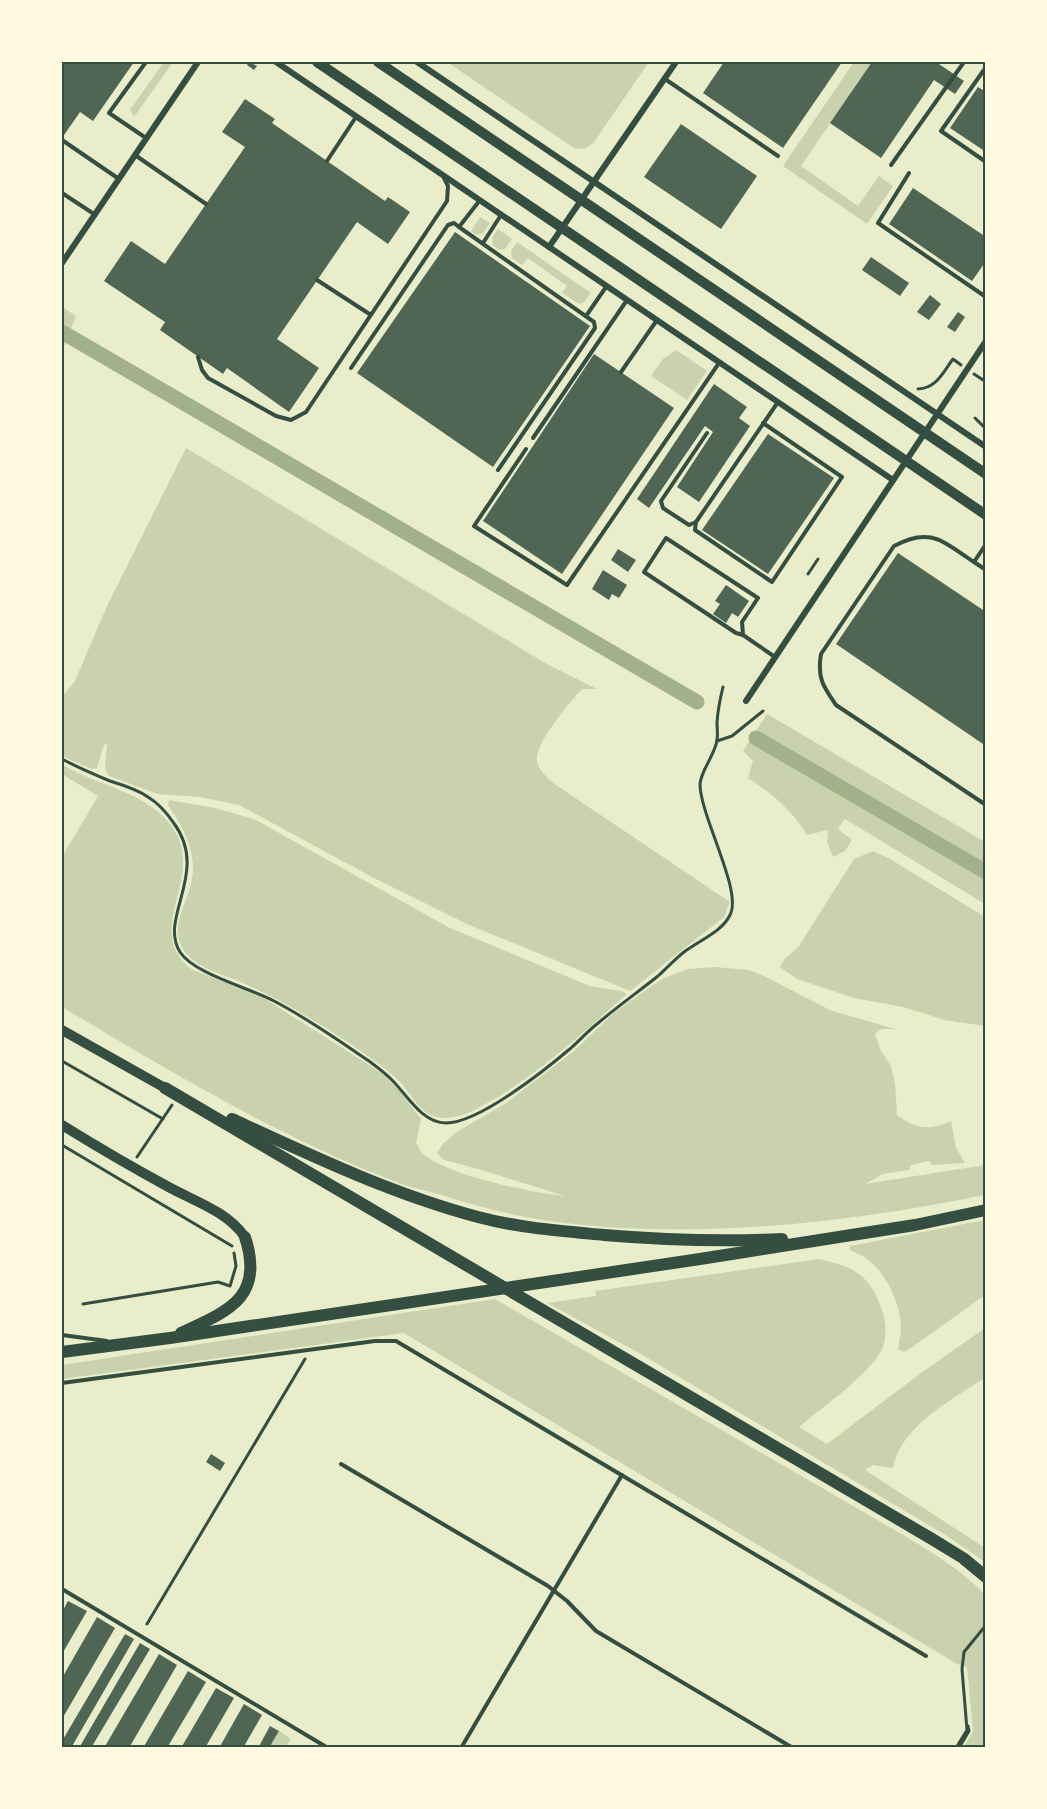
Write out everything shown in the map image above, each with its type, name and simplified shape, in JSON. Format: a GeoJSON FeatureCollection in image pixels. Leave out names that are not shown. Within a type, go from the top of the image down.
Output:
{"type":"FeatureCollection","features":[{"type":"Feature","properties":{"kind":"main road"},"geometry":{"type":"LineString","coordinates":[[165,1088],[932,1539],[963,1558],[986,1577]]}},
{"type":"Feature","properties":{"kind":"main road"},"geometry":{"type":"LineString","coordinates":[[165,1088],[375,1183],[479,1217],[545,1230],[644,1238],[720,1242],[837,1237]]}},
{"type":"Feature","properties":{"kind":"main road"},"geometry":{"type":"LineString","coordinates":[[62,1352],[170,1338],[837,1237],[915,1225],[986,1210]]}},
{"type":"Feature","properties":{"kind":"main road"},"geometry":{"type":"LineString","coordinates":[[170,1338],[221,1314],[240,1297],[250,1279],[252,1267],[245,1237]]}},
{"type":"Feature","properties":{"kind":"street"},"geometry":{"type":"LineString","coordinates":[[62,262],[198,62]]}},
{"type":"Feature","properties":{"kind":"street"},"geometry":{"type":"LineString","coordinates":[[276,62],[893,480]]}},
{"type":"Feature","properties":{"kind":"street"},"geometry":{"type":"LineString","coordinates":[[317,62],[986,515]]}},
{"type":"Feature","properties":{"kind":"street"},"geometry":{"type":"LineString","coordinates":[[378,62],[986,474]]}},
{"type":"Feature","properties":{"kind":"street"},"geometry":{"type":"LineString","coordinates":[[417,62],[986,447]]}},
{"type":"Feature","properties":{"kind":"street"},"geometry":{"type":"LineString","coordinates":[[549,247],[676,62]]}},
{"type":"Feature","properties":{"kind":"street"},"geometry":{"type":"LineString","coordinates":[[746,701],[986,341]]}},
{"type":"Feature","properties":{"kind":"street"},"geometry":{"type":"LineString","coordinates":[[62,1030],[165,1088]]}},
{"type":"Feature","properties":{"kind":"street"},"geometry":{"type":"LineString","coordinates":[[62,1125],[131,1166],[227,1217],[238,1226],[245,1237]]}},
{"type":"Feature","properties":{"kind":"lane"},"geometry":{"type":"LineString","coordinates":[[146,138],[109,113],[147,62]]}},
{"type":"Feature","properties":{"kind":"lane"},"geometry":{"type":"LineString","coordinates":[[891,165],[964,62]]}},
{"type":"Feature","properties":{"kind":"lane"},"geometry":{"type":"LineString","coordinates":[[986,67],[941,131],[986,162]]}},
{"type":"Feature","properties":{"kind":"lane"},"geometry":{"type":"LineString","coordinates":[[664,79],[778,156]]}},
{"type":"Feature","properties":{"kind":"lane"},"geometry":{"type":"LineString","coordinates":[[327,161],[357,116]]}},
{"type":"Feature","properties":{"kind":"lane"},"geometry":{"type":"LineString","coordinates":[[62,140],[119,179]]}},
{"type":"Feature","properties":{"kind":"lane"},"geometry":{"type":"LineString","coordinates":[[135,155],[206,204]]}},
{"type":"Feature","properties":{"kind":"lane"},"geometry":{"type":"LineString","coordinates":[[909,173],[878,223],[986,297]]}},
{"type":"Feature","properties":{"kind":"lane"},"geometry":{"type":"LineString","coordinates":[[198,357],[202,370],[208,378],[276,416],[291,420],[306,412],[447,201],[448,186],[442,174]]}},
{"type":"Feature","properties":{"kind":"lane"},"geometry":{"type":"LineString","coordinates":[[62,194],[94,214]]}},
{"type":"Feature","properties":{"kind":"lane"},"geometry":{"type":"LineString","coordinates":[[459,227],[480,200]]}},
{"type":"Feature","properties":{"kind":"lane"},"geometry":{"type":"LineString","coordinates":[[483,243],[502,215]]}},
{"type":"Feature","properties":{"kind":"lane"},"geometry":{"type":"LineString","coordinates":[[351,368],[448,225],[454,223],[483,243],[594,322],[595,328],[498,470]]}},
{"type":"Feature","properties":{"kind":"lane"},"geometry":{"type":"LineString","coordinates":[[317,279],[371,315]]}},
{"type":"Feature","properties":{"kind":"lane"},"geometry":{"type":"LineString","coordinates":[[586,316],[607,286]]}},
{"type":"Feature","properties":{"kind":"lane"},"geometry":{"type":"LineString","coordinates":[[533,438],[627,300]]}},
{"type":"Feature","properties":{"kind":"lane"},"geometry":{"type":"LineString","coordinates":[[621,372],[657,320]]}},
{"type":"Feature","properties":{"kind":"lane"},"geometry":{"type":"LineString","coordinates":[[526,449],[474,526],[567,585],[719,362]]}},
{"type":"Feature","properties":{"kind":"lane"},"geometry":{"type":"LineString","coordinates":[[764,423],[842,477],[772,582],[695,530],[696,522],[778,402]]}},
{"type":"Feature","properties":{"kind":"lane"},"geometry":{"type":"LineString","coordinates":[[696,522],[689,525],[663,508],[661,501],[707,433]]}},
{"type":"Feature","properties":{"kind":"lane"},"geometry":{"type":"LineString","coordinates":[[986,570],[939,539],[924,536],[908,539],[894,546],[820,654],[818,672],[824,688],[836,705],[986,805]]}},
{"type":"Feature","properties":{"kind":"lane"},"geometry":{"type":"LineString","coordinates":[[743,635],[742,622],[758,598],[666,538],[644,572],[775,657]]}},
{"type":"Feature","properties":{"kind":"lane"},"geometry":{"type":"LineString","coordinates":[[974,562],[986,544]]}},
{"type":"Feature","properties":{"kind":"lane"},"geometry":{"type":"LineString","coordinates":[[62,1335],[123,1343]]}},
{"type":"Feature","properties":{"kind":"lane"},"geometry":{"type":"LineString","coordinates":[[62,1383],[387,1340],[401,1343],[926,1656]]}},
{"type":"Feature","properties":{"kind":"lane"},"geometry":{"type":"LineString","coordinates":[[341,1464],[554,1591],[596,1631],[793,1748]]}},
{"type":"Feature","properties":{"kind":"lane"},"geometry":{"type":"LineString","coordinates":[[461,1748],[622,1475]]}},
{"type":"Feature","properties":{"kind":"lane"},"geometry":{"type":"LineString","coordinates":[[62,1588],[328,1748]]}},
{"type":"Feature","properties":{"kind":"path"},"geometry":{"type":"LineString","coordinates":[[916,388],[926,388],[935,384],[953,359],[983,381],[986,376]]}},
{"type":"Feature","properties":{"kind":"path"},"geometry":{"type":"LineString","coordinates":[[975,418],[986,429]]}},
{"type":"Feature","properties":{"kind":"path"},"geometry":{"type":"LineString","coordinates":[[808,574],[818,559]]}},
{"type":"Feature","properties":{"kind":"path"},"geometry":{"type":"LineString","coordinates":[[62,759],[82,770],[147,796],[157,803],[179,829],[188,866],[176,921],[176,941],[180,952],[189,962],[273,1000],[294,1012],[390,1077],[417,1109],[433,1121],[443,1124],[462,1121],[477,1114],[539,1073],[631,995],[730,917],[733,906],[732,892],[715,841],[700,782],[717,741],[719,702],[723,687]]}},
{"type":"Feature","properties":{"kind":"path"},"geometry":{"type":"LineString","coordinates":[[717,741],[732,736],[763,711]]}},
{"type":"Feature","properties":{"kind":"path"},"geometry":{"type":"LineString","coordinates":[[62,1061],[163,1119]]}},
{"type":"Feature","properties":{"kind":"path"},"geometry":{"type":"LineString","coordinates":[[121,1180],[172,1104],[177,1107]]}},
{"type":"Feature","properties":{"kind":"path"},"geometry":{"type":"LineString","coordinates":[[62,1145],[232,1244],[236,1266],[230,1286],[218,1282],[83,1304]]}},
{"type":"Feature","properties":{"kind":"path"},"geometry":{"type":"LineString","coordinates":[[147,1624],[311,1350]]}},
{"type":"Feature","properties":{"kind":"path"},"geometry":{"type":"LineString","coordinates":[[957,1748],[967,1730],[964,1652],[986,1625]]}},
{"type":"Feature","properties":{"kind":"green space"},"geometry":{"type":"Polygon","coordinates":[[[164,62],[173,62],[134,117],[130,110],[164,62]]]}},
{"type":"Feature","properties":{"kind":"green space"},"geometry":{"type":"Polygon","coordinates":[[[447,62],[649,62],[594,142],[585,149],[574,148],[447,62]]]}},
{"type":"Feature","properties":{"kind":"green space"},"geometry":{"type":"Polygon","coordinates":[[[854,62],[872,62],[801,166],[858,206],[879,176],[893,186],[867,224],[783,166],[854,62]]]}},
{"type":"Feature","properties":{"kind":"green space"},"geometry":{"type":"Polygon","coordinates":[[[480,217],[490,223],[483,233],[477,235],[471,231],[480,217]]]}},
{"type":"Feature","properties":{"kind":"green space"},"geometry":{"type":"Polygon","coordinates":[[[498,229],[512,239],[505,249],[499,250],[493,245],[492,238],[498,229]]]}},
{"type":"Feature","properties":{"kind":"green space"},"geometry":{"type":"Polygon","coordinates":[[[517,242],[591,293],[584,302],[579,304],[562,293],[567,286],[528,258],[522,265],[512,258],[511,251],[517,242]]]}},
{"type":"Feature","properties":{"kind":"green space"},"geometry":{"type":"Polygon","coordinates":[[[62,307],[76,316],[62,351],[62,307]]]}},
{"type":"Feature","properties":{"kind":"green space"},"geometry":{"type":"Polygon","coordinates":[[[676,350],[707,371],[687,400],[651,376],[663,359],[676,350]]]}},
{"type":"Feature","properties":{"kind":"green space"},"geometry":{"type":"Polygon","coordinates":[[[186,448],[547,664],[597,689],[582,689],[569,703],[541,744],[537,761],[539,767],[553,783],[730,902],[724,917],[630,991],[467,924],[372,877],[239,805],[199,797],[158,794],[109,776],[105,768],[107,744],[104,745],[97,768],[92,769],[62,756],[62,697],[75,681],[107,606],[186,448]]]}},
{"type":"Feature","properties":{"kind":"green space"},"geometry":{"type":"Polygon","coordinates":[[[767,714],[985,842],[985,904],[845,819],[838,829],[852,840],[845,851],[833,857],[827,842],[828,830],[807,835],[781,803],[748,778],[753,761],[743,751],[767,714]]]}},
{"type":"Feature","properties":{"kind":"green space"},"geometry":{"type":"Polygon","coordinates":[[[62,764],[147,803],[170,824],[180,843],[183,863],[172,919],[172,936],[177,953],[191,969],[262,997],[385,1076],[421,1119],[416,1142],[423,1154],[435,1162],[491,1182],[565,1196],[444,1160],[437,1153],[455,1133],[506,1103],[574,1051],[615,1012],[650,987],[664,978],[688,969],[715,967],[749,970],[832,1011],[896,1029],[881,1029],[875,1034],[880,1049],[891,1066],[895,1083],[897,1115],[922,1127],[936,1126],[951,1121],[956,1148],[965,1163],[932,1165],[929,1161],[911,1165],[909,1170],[883,1174],[865,1184],[985,1165],[985,1195],[875,1214],[762,1226],[648,1229],[592,1226],[512,1214],[414,1188],[306,1143],[223,1100],[62,1007],[62,857],[98,796],[62,774],[62,764]]]}},
{"type":"Feature","properties":{"kind":"green space"},"geometry":{"type":"Polygon","coordinates":[[[169,800],[215,808],[254,819],[450,928],[590,986],[627,994],[553,1058],[512,1088],[463,1115],[448,1118],[433,1116],[417,1103],[395,1077],[348,1042],[284,1003],[241,982],[209,970],[188,956],[179,940],[178,932],[192,880],[191,849],[184,831],[168,805],[169,800]]]}},
{"type":"Feature","properties":{"kind":"green space"},"geometry":{"type":"Polygon","coordinates":[[[873,851],[985,917],[985,1026],[945,1020],[903,1007],[854,998],[797,979],[780,967],[799,946],[854,859],[873,851]]]}},
{"type":"Feature","properties":{"kind":"green space"},"geometry":{"type":"Polygon","coordinates":[[[985,1220],[985,1295],[911,1348],[904,1352],[898,1349],[900,1317],[891,1289],[874,1265],[850,1250],[850,1246],[985,1220]]]}},
{"type":"Feature","properties":{"kind":"green space"},"geometry":{"type":"Polygon","coordinates":[[[819,1259],[839,1264],[863,1277],[881,1307],[886,1330],[883,1347],[869,1368],[799,1427],[827,1444],[985,1328],[985,1378],[943,1405],[916,1427],[898,1453],[893,1468],[873,1465],[865,1470],[985,1548],[985,1562],[947,1536],[639,1353],[547,1303],[596,1296],[595,1291],[819,1259]]]}},
{"type":"Feature","properties":{"kind":"green space"},"geometry":{"type":"Polygon","coordinates":[[[495,1299],[905,1536],[947,1563],[976,1586],[985,1595],[985,1747],[964,1747],[973,1731],[967,1667],[957,1664],[404,1333],[62,1379],[62,1365],[495,1299]]]}},
{"type":"Feature","properties":{"kind":"green space"},"geometry":{"type":"Polygon","coordinates":[[[279,1731],[291,1739],[286,1747],[269,1748],[279,1731]]]}},
{"type":"Feature","properties":{"kind":"building"},"geometry":{"type":"Polygon","coordinates":[[[62,62],[134,62],[93,121],[80,112],[62,138],[62,62]]]}},
{"type":"Feature","properties":{"kind":"building"},"geometry":{"type":"Polygon","coordinates":[[[249,62],[257,66],[254,70],[247,65],[249,62]]]}},
{"type":"Feature","properties":{"kind":"building"},"geometry":{"type":"Polygon","coordinates":[[[724,62],[842,62],[783,148],[703,93],[724,62]]]}},
{"type":"Feature","properties":{"kind":"building"},"geometry":{"type":"Polygon","coordinates":[[[872,62],[936,62],[964,81],[955,94],[934,80],[881,158],[830,123],[872,62]]]}},
{"type":"Feature","properties":{"kind":"building"},"geometry":{"type":"Polygon","coordinates":[[[978,87],[986,92],[986,152],[950,128],[978,87]]]}},
{"type":"Feature","properties":{"kind":"building"},"geometry":{"type":"Polygon","coordinates":[[[245,99],[275,119],[272,123],[385,201],[388,197],[410,212],[388,244],[357,222],[277,339],[319,368],[289,412],[227,368],[223,374],[160,330],[165,322],[104,281],[131,241],[165,264],[245,147],[222,132],[245,99]]]}},
{"type":"Feature","properties":{"kind":"building"},"geometry":{"type":"Polygon","coordinates":[[[681,124],[757,176],[721,229],[644,177],[681,124]]]}},
{"type":"Feature","properties":{"kind":"building"},"geometry":{"type":"Polygon","coordinates":[[[913,188],[986,237],[986,261],[972,281],[889,224],[913,188]]]}},
{"type":"Feature","properties":{"kind":"building"},"geometry":{"type":"Polygon","coordinates":[[[455,232],[590,326],[493,467],[357,373],[455,232]]]}},
{"type":"Feature","properties":{"kind":"building"},"geometry":{"type":"Polygon","coordinates":[[[871,257],[909,283],[900,296],[862,270],[871,257]]]}},
{"type":"Feature","properties":{"kind":"building"},"geometry":{"type":"Polygon","coordinates":[[[930,295],[941,304],[929,320],[917,312],[930,295]]]}},
{"type":"Feature","properties":{"kind":"building"},"geometry":{"type":"Polygon","coordinates":[[[958,312],[965,317],[955,332],[947,327],[958,312]]]}},
{"type":"Feature","properties":{"kind":"building"},"geometry":{"type":"Polygon","coordinates":[[[594,354],[674,408],[562,574],[483,521],[594,354]]]}},
{"type":"Feature","properties":{"kind":"building"},"geometry":{"type":"Polygon","coordinates":[[[714,384],[747,407],[739,418],[750,426],[699,502],[677,487],[713,432],[705,426],[649,508],[637,499],[714,384]]]}},
{"type":"Feature","properties":{"kind":"building"},"geometry":{"type":"Polygon","coordinates":[[[768,434],[834,478],[768,574],[702,530],[768,434]]]}},
{"type":"Feature","properties":{"kind":"building"},"geometry":{"type":"Polygon","coordinates":[[[618,549],[636,560],[628,572],[611,560],[618,549]]]}},
{"type":"Feature","properties":{"kind":"building"},"geometry":{"type":"Polygon","coordinates":[[[898,553],[986,612],[986,746],[836,644],[898,553]]]}},
{"type":"Feature","properties":{"kind":"building"},"geometry":{"type":"Polygon","coordinates":[[[603,570],[627,585],[619,598],[612,594],[609,600],[592,589],[603,570]]]}},
{"type":"Feature","properties":{"kind":"building"},"geometry":{"type":"Polygon","coordinates":[[[726,585],[749,601],[738,617],[732,613],[726,623],[713,614],[720,604],[715,601],[726,585]]]}},
{"type":"Feature","properties":{"kind":"building"},"geometry":{"type":"Polygon","coordinates":[[[211,1454],[225,1463],[220,1471],[206,1462],[211,1454]]]}},
{"type":"Feature","properties":{"kind":"building"},"geometry":{"type":"Polygon","coordinates":[[[68,1601],[87,1611],[62,1654],[62,1612],[68,1601]]]}},
{"type":"Feature","properties":{"kind":"building"},"geometry":{"type":"Polygon","coordinates":[[[97,1617],[115,1628],[62,1719],[62,1678],[97,1617]]]}},
{"type":"Feature","properties":{"kind":"building"},"geometry":{"type":"Polygon","coordinates":[[[125,1634],[134,1639],[71,1748],[62,1748],[62,1741],[125,1634]]]}},
{"type":"Feature","properties":{"kind":"building"},"geometry":{"type":"Polygon","coordinates":[[[140,1643],[150,1649],[91,1748],[79,1748],[140,1643]]]}},
{"type":"Feature","properties":{"kind":"building"},"geometry":{"type":"Polygon","coordinates":[[[159,1654],[177,1665],[129,1748],[104,1748],[159,1654]]]}},
{"type":"Feature","properties":{"kind":"building"},"geometry":{"type":"Polygon","coordinates":[[[188,1671],[206,1682],[167,1748],[143,1748],[188,1671]]]}},
{"type":"Feature","properties":{"kind":"building"},"geometry":{"type":"Polygon","coordinates":[[[216,1688],[234,1698],[205,1748],[181,1748],[216,1688]]]}},
{"type":"Feature","properties":{"kind":"building"},"geometry":{"type":"Polygon","coordinates":[[[244,1704],[262,1715],[243,1748],[219,1748],[244,1704]]]}},
{"type":"Feature","properties":{"kind":"building"},"geometry":{"type":"Polygon","coordinates":[[[270,1726],[279,1731],[269,1748],[258,1748],[270,1726]]]}},
{"type":"Feature","properties":{"kind":"waterway"},"geometry":{"type":"LineString","coordinates":[[62,332],[697,702]]}},
{"type":"Feature","properties":{"kind":"waterway"},"geometry":{"type":"LineString","coordinates":[[756,738],[986,872]]}}]}
